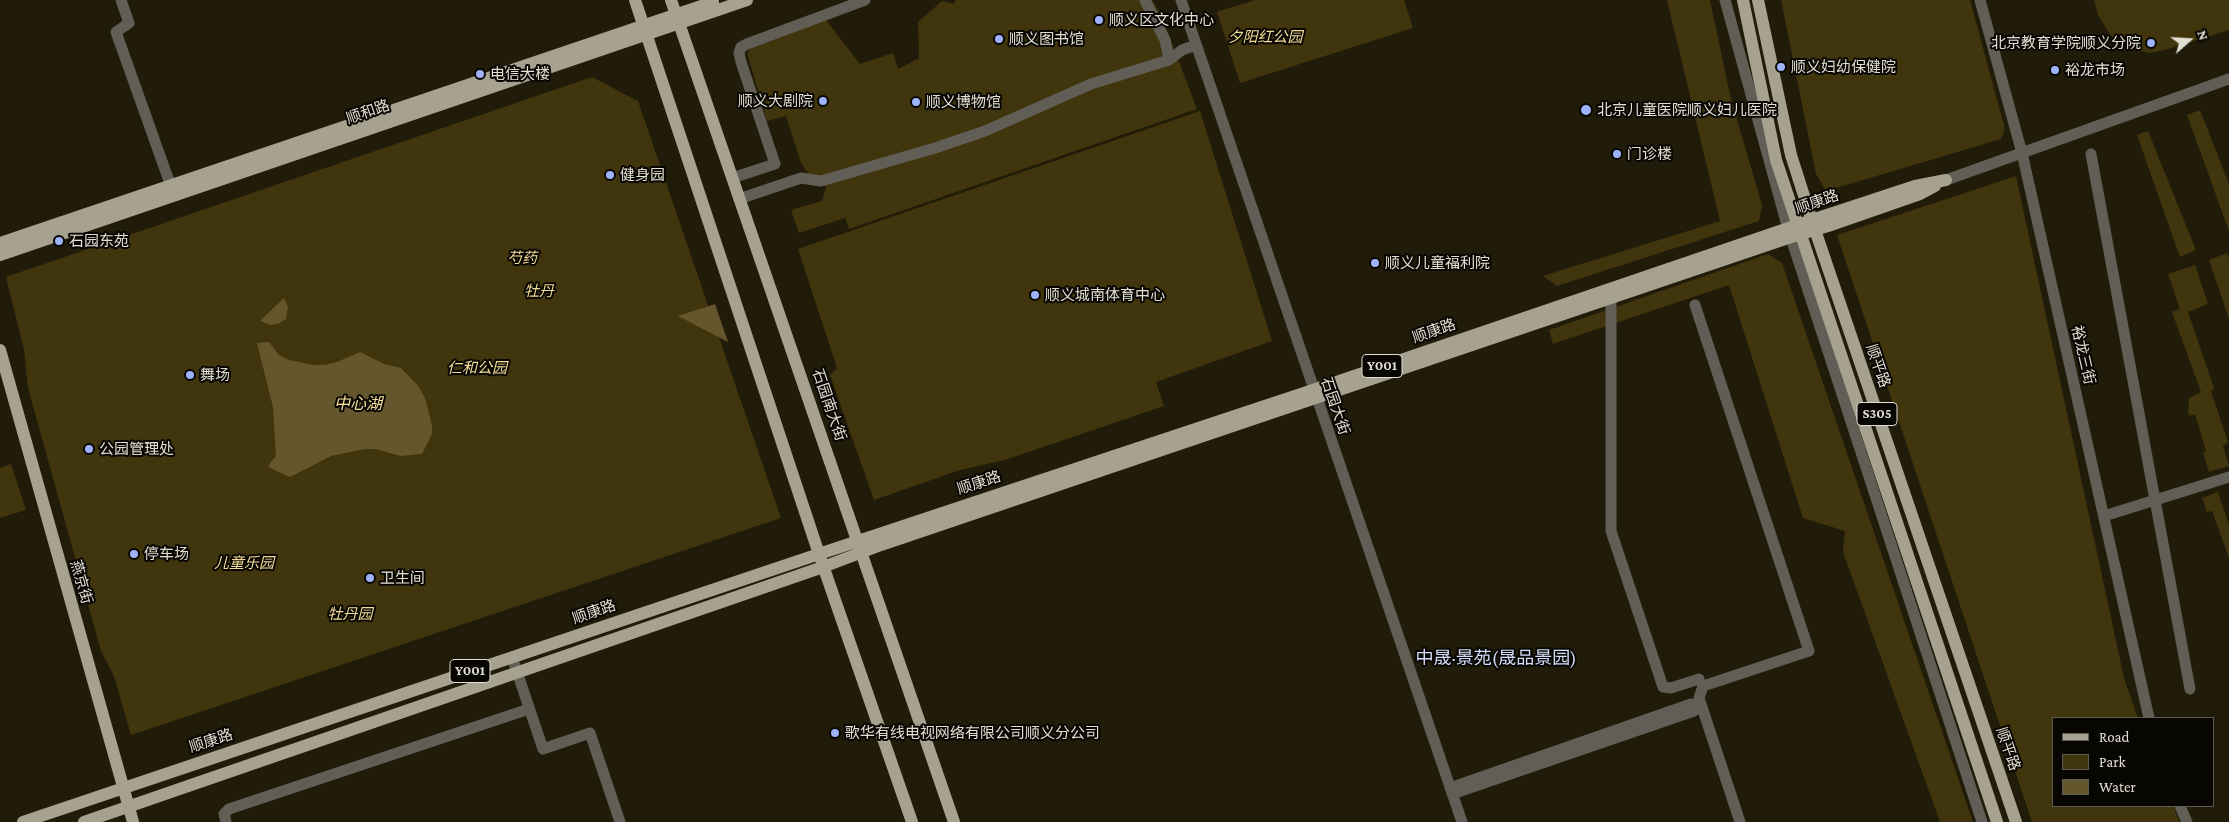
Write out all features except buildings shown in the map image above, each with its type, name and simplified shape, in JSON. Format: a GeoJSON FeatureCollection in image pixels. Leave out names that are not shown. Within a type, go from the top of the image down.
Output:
{"type":"FeatureCollection","features":[{"type":"Feature","properties":{"kind":"main road"},"geometry":{"type":"LineString","coordinates":[[635,0],[823,566],[912,822]]}},
{"type":"Feature","properties":{"kind":"main road","name":"石园南大街"},"geometry":{"type":"LineString","coordinates":[[671,0],[954,822]]}},
{"type":"Feature","properties":{"kind":"main road","name":"顺和路"},"geometry":{"type":"LineString","coordinates":[[0,243],[172,190],[644,30],[720,0]]}},
{"type":"Feature","properties":{"kind":"main road","name":"顺和路"},"geometry":{"type":"LineString","coordinates":[[678,18],[747,0]]}},
{"type":"Feature","properties":{"kind":"main road","name":"顺平路"},"geometry":{"type":"LineString","coordinates":[[1742,0],[1776,160],[1794,231],[1997,822]]}},
{"type":"Feature","properties":{"kind":"main road","name":"顺平路"},"geometry":{"type":"LineString","coordinates":[[1758,0],[1791,155],[1813,225],[2016,822]]}},
{"type":"Feature","properties":{"kind":"main road","name":"顺康路"},"geometry":{"type":"LineString","coordinates":[[23,822],[122,787],[819,554],[860,546],[1315,394],[1813,225],[1915,186],[1946,180]]}},
{"type":"Feature","properties":{"kind":"main road","name":"顺和路"},"geometry":{"type":"LineString","coordinates":[[0,255],[172,190]]}},
{"type":"Feature","properties":{"kind":"main road","name":"顺康路"},"geometry":{"type":"LineString","coordinates":[[1315,394],[1611,299],[1794,231]]}},
{"type":"Feature","properties":{"kind":"main road","name":"燕京街"},"geometry":{"type":"LineString","coordinates":[[0,350],[133,822]]}},
{"type":"Feature","properties":{"kind":"main road","name":"顺康路"},"geometry":{"type":"LineString","coordinates":[[84,822],[823,566],[860,546]]}},
{"type":"Feature","properties":{"kind":"street"},"geometry":{"type":"LineString","coordinates":[[120,0],[129,23],[116,32],[172,190]]}},
{"type":"Feature","properties":{"kind":"street"},"geometry":{"type":"LineString","coordinates":[[782,185],[741,62],[739,53],[741,47],[865,0]]}},
{"type":"Feature","properties":{"kind":"street"},"geometry":{"type":"LineString","coordinates":[[1145,0],[1165,40],[1169,59]]}},
{"type":"Feature","properties":{"kind":"street","name":"石园大街"},"geometry":{"type":"LineString","coordinates":[[1180,0],[1462,822]]}},
{"type":"Feature","properties":{"kind":"street"},"geometry":{"type":"LineString","coordinates":[[1725,0],[1794,231],[1982,822]]}},
{"type":"Feature","properties":{"kind":"street","name":"裕龙三街"},"geometry":{"type":"LineString","coordinates":[[1980,0],[2022,153],[2149,717]]}},
{"type":"Feature","properties":{"kind":"street"},"geometry":{"type":"LineString","coordinates":[[1165,40],[1173,47],[1195,44]]}},
{"type":"Feature","properties":{"kind":"street"},"geometry":{"type":"LineString","coordinates":[[740,199],[801,178],[821,181],[935,148],[984,131],[1091,84],[1169,59],[1195,44]]}},
{"type":"Feature","properties":{"kind":"street","name":"顺康路"},"geometry":{"type":"LineString","coordinates":[[1946,180],[2229,79]]}},
{"type":"Feature","properties":{"kind":"street"},"geometry":{"type":"LineString","coordinates":[[2091,154],[2190,689]]}},
{"type":"Feature","properties":{"kind":"street"},"geometry":{"type":"LineString","coordinates":[[732,178],[774,164]]}},
{"type":"Feature","properties":{"kind":"street"},"geometry":{"type":"LineString","coordinates":[[1611,299],[1611,532],[1663,687],[1670,688],[1699,679]]}},
{"type":"Feature","properties":{"kind":"street"},"geometry":{"type":"LineString","coordinates":[[1695,305],[1809,651],[1703,686],[1699,698],[1740,822]]}},
{"type":"Feature","properties":{"kind":"street"},"geometry":{"type":"LineString","coordinates":[[2104,516],[2229,477]]}},
{"type":"Feature","properties":{"kind":"street"},"geometry":{"type":"LineString","coordinates":[[512,656],[543,749],[590,733],[620,822]]}},
{"type":"Feature","properties":{"kind":"street"},"geometry":{"type":"LineString","coordinates":[[1451,791],[1692,707]]}},
{"type":"Feature","properties":{"kind":"street"},"geometry":{"type":"LineString","coordinates":[[226,822],[224,814],[229,809],[529,709]]}},
{"type":"Feature","properties":{"kind":"street"},"geometry":{"type":"LineString","coordinates":[[2180,807],[2187,822]]}},
{"type":"Feature","properties":{"kind":"green space"},"geometry":{"type":"Polygon","coordinates":[[[956,0],[1152,0],[1161,14],[1197,109],[849,229],[845,218],[799,233],[791,210],[822,201],[826,187],[819,177],[809,175],[801,163],[786,116],[767,121],[747,53],[750,49],[826,20],[860,64],[893,53],[898,69],[919,58],[918,22],[942,1],[954,4],[956,0]]]}},
{"type":"Feature","properties":{"kind":"green space","name":"夕阳红公园"},"geometry":{"type":"Polygon","coordinates":[[[1255,0],[1404,0],[1413,28],[1240,83],[1217,12],[1255,0]]]}},
{"type":"Feature","properties":{"kind":"green space"},"geometry":{"type":"Polygon","coordinates":[[[1667,0],[1710,0],[1731,99],[1762,205],[1759,221],[1557,286],[1543,276],[1720,221],[1667,0]]]}},
{"type":"Feature","properties":{"kind":"green space"},"geometry":{"type":"Polygon","coordinates":[[[1781,0],[1970,0],[2005,129],[2001,139],[1826,191],[1816,174],[1781,0]]]}},
{"type":"Feature","properties":{"kind":"green space"},"geometry":{"type":"Polygon","coordinates":[[[2094,0],[2229,0],[2229,30],[2150,53],[2128,48],[2111,36],[2098,15],[2094,0]]]}},
{"type":"Feature","properties":{"kind":"green space","name":"仁和公园"},"geometry":{"type":"Polygon","coordinates":[[[592,77],[638,101],[781,518],[131,735],[114,676],[101,651],[28,388],[24,350],[6,277],[592,77]]]}},
{"type":"Feature","properties":{"kind":"green space"},"geometry":{"type":"Polygon","coordinates":[[[2200,110],[2229,184],[2229,231],[2187,115],[2200,110]]]}},
{"type":"Feature","properties":{"kind":"green space","name":"顺义城南体育中心"},"geometry":{"type":"Polygon","coordinates":[[[1200,111],[1272,341],[1156,382],[1164,406],[1005,460],[960,470],[874,500],[830,375],[837,368],[798,249],[1200,111]]]}},
{"type":"Feature","properties":{"kind":"green space"},"geometry":{"type":"Polygon","coordinates":[[[2148,131],[2196,250],[2180,257],[2137,135],[2148,131]]]}},
{"type":"Feature","properties":{"kind":"green space"},"geometry":{"type":"Polygon","coordinates":[[[2016,176],[2124,678],[2138,717],[2052,717],[2052,807],[2173,807],[2180,822],[2032,822],[1837,235],[2016,176]]]}},
{"type":"Feature","properties":{"kind":"green space"},"geometry":{"type":"Polygon","coordinates":[[[2227,253],[2229,259],[2229,319],[2209,260],[2227,253]]]}},
{"type":"Feature","properties":{"kind":"green space"},"geometry":{"type":"Polygon","coordinates":[[[1768,254],[1782,263],[1973,822],[1940,822],[1843,552],[1845,531],[1803,518],[1729,285],[1553,344],[1549,330],[1768,254]]]}},
{"type":"Feature","properties":{"kind":"green space"},"geometry":{"type":"Polygon","coordinates":[[[2195,265],[2208,304],[2188,312],[2214,388],[2211,391],[2228,442],[2223,446],[2229,466],[2209,472],[2203,453],[2206,451],[2195,414],[2190,416],[2188,412],[2189,398],[2201,392],[2172,312],[2180,309],[2168,274],[2195,265]]]}},
{"type":"Feature","properties":{"kind":"green space"},"geometry":{"type":"Polygon","coordinates":[[[11,464],[26,510],[0,518],[0,468],[11,464]]]}},
{"type":"Feature","properties":{"kind":"green space"},"geometry":{"type":"Polygon","coordinates":[[[2218,492],[2229,525],[2229,558],[2212,511],[2207,512],[2202,498],[2218,492]]]}},
{"type":"Feature","properties":{"kind":"water"},"geometry":{"type":"Polygon","coordinates":[[[284,298],[288,307],[286,319],[278,324],[270,325],[260,321],[284,298]]]}},
{"type":"Feature","properties":{"kind":"water"},"geometry":{"type":"Polygon","coordinates":[[[715,304],[728,342],[678,316],[715,304]]]}},
{"type":"Feature","properties":{"kind":"water","name":"中心湖"},"geometry":{"type":"Polygon","coordinates":[[[269,342],[279,355],[289,360],[314,365],[337,362],[360,352],[384,364],[401,368],[419,387],[425,398],[432,426],[432,434],[422,454],[401,456],[375,449],[365,449],[331,456],[290,477],[272,469],[268,466],[276,456],[273,407],[257,343],[269,342]]]}},
{"type":"Feature","properties":{"kind":"place","name":"顺义区文化中心"},"geometry":{"type":"Point","coordinates":[1099,20]}},
{"type":"Feature","properties":{"kind":"place","name":"顺义图书馆"},"geometry":{"type":"Point","coordinates":[999,39]}},
{"type":"Feature","properties":{"kind":"place","name":"北京教育学院顺义分院"},"geometry":{"type":"Point","coordinates":[2151,43]}},
{"type":"Feature","properties":{"kind":"place","name":"顺义妇幼保健院"},"geometry":{"type":"Point","coordinates":[1781,67]}},
{"type":"Feature","properties":{"kind":"place","name":"裕龙市场"},"geometry":{"type":"Point","coordinates":[2055,70]}},
{"type":"Feature","properties":{"kind":"place","name":"电信大楼"},"geometry":{"type":"Point","coordinates":[480,74]}},
{"type":"Feature","properties":{"kind":"place","name":"顺义大剧院"},"geometry":{"type":"Point","coordinates":[823,101]}},
{"type":"Feature","properties":{"kind":"place","name":"顺义博物馆"},"geometry":{"type":"Point","coordinates":[916,102]}},
{"type":"Feature","properties":{"kind":"place","name":"北京儿童医院顺义妇儿医院"},"geometry":{"type":"Point","coordinates":[1586,110]}},
{"type":"Feature","properties":{"kind":"place","name":"门诊楼"},"geometry":{"type":"Point","coordinates":[1617,154]}},
{"type":"Feature","properties":{"kind":"place","name":"健身园"},"geometry":{"type":"Point","coordinates":[610,175]}},
{"type":"Feature","properties":{"kind":"place","name":"石园东苑"},"geometry":{"type":"Point","coordinates":[59,241]}},
{"type":"Feature","properties":{"kind":"place","name":"顺义儿童福利院"},"geometry":{"type":"Point","coordinates":[1375,263]}},
{"type":"Feature","properties":{"kind":"place","name":"顺义城南体育中心"},"geometry":{"type":"Point","coordinates":[1035,295]}},
{"type":"Feature","properties":{"kind":"place","name":"舞场"},"geometry":{"type":"Point","coordinates":[190,375]}},
{"type":"Feature","properties":{"kind":"place","name":"公园管理处"},"geometry":{"type":"Point","coordinates":[89,449]}},
{"type":"Feature","properties":{"kind":"place","name":"停车场"},"geometry":{"type":"Point","coordinates":[134,554]}},
{"type":"Feature","properties":{"kind":"place","name":"卫生间"},"geometry":{"type":"Point","coordinates":[370,578]}},
{"type":"Feature","properties":{"kind":"place","name":"歌华有线电视网络有限公司顺义分公司"},"geometry":{"type":"Point","coordinates":[835,733]}},
{"type":"Feature","properties":{"kind":"district","name":"中晟·景苑(晟品景园)"},"geometry":{"type":"Point","coordinates":[1496,658]}},
{"type":"Feature","properties":{"kind":"park label","name":"芍药"},"geometry":{"type":"Point","coordinates":[522,258]}},
{"type":"Feature","properties":{"kind":"park label","name":"牡丹"},"geometry":{"type":"Point","coordinates":[539,291]}},
{"type":"Feature","properties":{"kind":"park label","name":"儿童乐园"},"geometry":{"type":"Point","coordinates":[244,563]}},
{"type":"Feature","properties":{"kind":"park label","name":"牡丹园"},"geometry":{"type":"Point","coordinates":[350,614]}}]}
